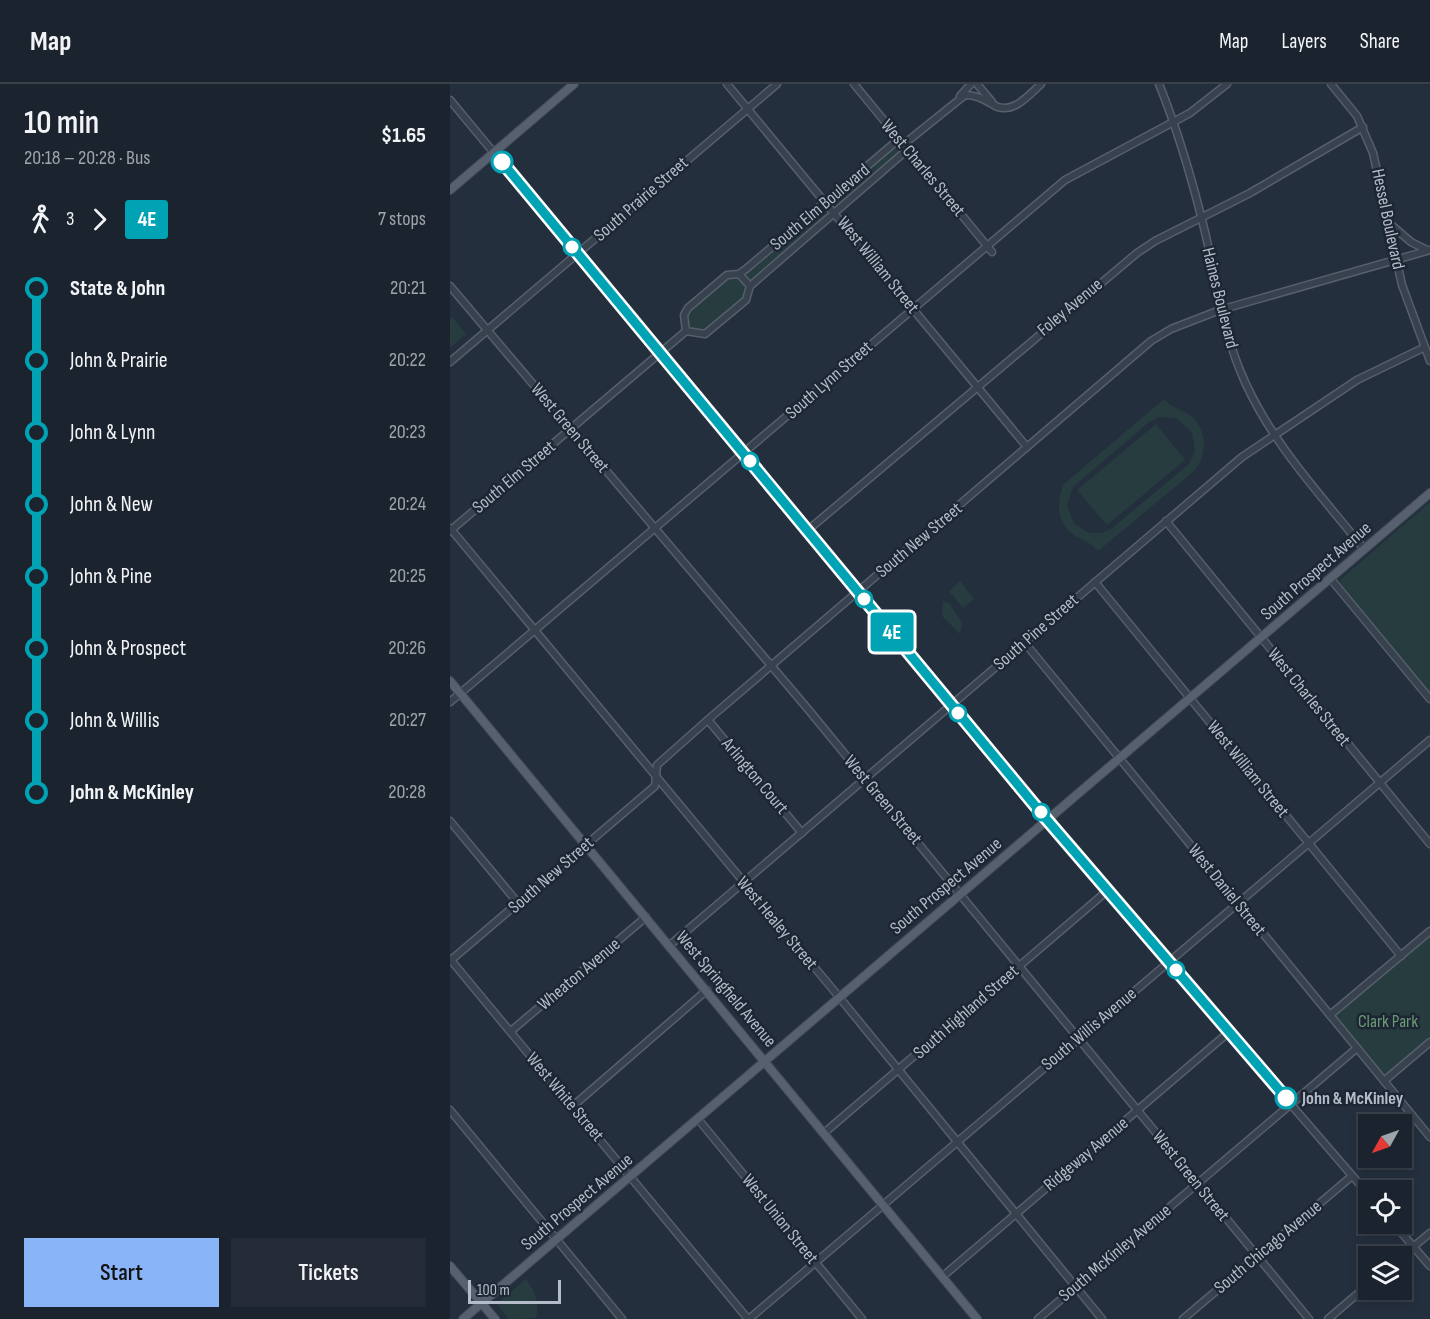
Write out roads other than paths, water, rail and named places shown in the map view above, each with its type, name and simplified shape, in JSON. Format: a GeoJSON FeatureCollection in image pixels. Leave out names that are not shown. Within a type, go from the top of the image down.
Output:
{"type":"FeatureCollection","features":[{"type":"Feature","properties":{"kind":"main road"},"geometry":{"type":"LineString","coordinates":[[450,190],[574,84]]}},
{"type":"Feature","properties":{"kind":"main road","name":"South Prospect Avenue"},"geometry":{"type":"LineString","coordinates":[[463,1319],[1430,493]]}},
{"type":"Feature","properties":{"kind":"main road","name":"West Springfield Avenue"},"geometry":{"type":"LineString","coordinates":[[450,681],[765,1060],[976,1319]]}},
{"type":"Feature","properties":{"kind":"main road"},"geometry":{"type":"LineString","coordinates":[[450,1266],[495,1319]]}},
{"type":"Feature","properties":{"kind":"street","name":"West William Street"},"geometry":{"type":"LineString","coordinates":[[727,84],[1027,447]]}},
{"type":"Feature","properties":{"kind":"street","name":"South Prairie Street"},"geometry":{"type":"LineString","coordinates":[[450,362],[777,84]]}},
{"type":"Feature","properties":{"kind":"street","name":"West Charles Street"},"geometry":{"type":"LineString","coordinates":[[854,84],[992,252]]}},
{"type":"Feature","properties":{"kind":"street","name":"South Elm Boulevard"},"geometry":{"type":"LineString","coordinates":[[904,144],[834,212],[750,286],[746,300],[709,332],[701,335],[686,331],[684,315],[688,308],[728,275],[739,274],[826,202],[904,144],[955,101],[971,84]]}},
{"type":"Feature","properties":{"kind":"street"},"geometry":{"type":"LineString","coordinates":[[977,84],[995,107]]}},
{"type":"Feature","properties":{"kind":"street"},"geometry":{"type":"LineString","coordinates":[[955,101],[969,95],[980,97],[1002,109],[1013,107],[1041,84]]}},
{"type":"Feature","properties":{"kind":"street","name":"Haines Boulevard"},"geometry":{"type":"LineString","coordinates":[[1159,84],[1174,122],[1201,217],[1220,310],[1244,382],[1274,437],[1364,549]]}},
{"type":"Feature","properties":{"kind":"street","name":"South Lynn Street"},"geometry":{"type":"LineString","coordinates":[[450,702],[986,244],[1065,180],[1174,122],[1203,104],[1227,84]]}},
{"type":"Feature","properties":{"kind":"street","name":"Hessel Boulevard"},"geometry":{"type":"LineString","coordinates":[[1331,84],[1363,127],[1378,170],[1396,259],[1423,348],[1430,361]]}},
{"type":"Feature","properties":{"kind":"street"},"geometry":{"type":"LineString","coordinates":[[450,100],[1047,820],[1358,1183]]}},
{"type":"Feature","properties":{"kind":"street","name":"Foley Avenue"},"geometry":{"type":"LineString","coordinates":[[808,530],[1118,267],[1155,241],[1250,193],[1363,127]]}},
{"type":"Feature","properties":{"kind":"street"},"geometry":{"type":"LineString","coordinates":[[1389,222],[1411,242],[1429,250]]}},
{"type":"Feature","properties":{"kind":"street","name":"South New Street"},"geometry":{"type":"LineString","coordinates":[[450,960],[655,786],[657,765],[1151,341],[1171,329],[1220,310],[1429,250]]}},
{"type":"Feature","properties":{"kind":"street"},"geometry":{"type":"LineString","coordinates":[[739,274],[750,286]]}},
{"type":"Feature","properties":{"kind":"street","name":"West Green Street"},"geometry":{"type":"LineString","coordinates":[[450,286],[865,778],[1309,1319]]}},
{"type":"Feature","properties":{"kind":"street"},"geometry":{"type":"LineString","coordinates":[[660,353],[686,331]]}},
{"type":"Feature","properties":{"kind":"street","name":"South Pine Street"},"geometry":{"type":"LineString","coordinates":[[670,945],[1250,451],[1357,380],[1423,348]]}},
{"type":"Feature","properties":{"kind":"street","name":"South Elm Street"},"geometry":{"type":"LineString","coordinates":[[450,530],[660,353]]}},
{"type":"Feature","properties":{"kind":"street","name":"West Charles Street"},"geometry":{"type":"LineString","coordinates":[[1166,521],[1430,844]]}},
{"type":"Feature","properties":{"kind":"street","name":"West Healey Street"},"geometry":{"type":"LineString","coordinates":[[450,530],[840,997],[1102,1319]]}},
{"type":"Feature","properties":{"kind":"street"},"geometry":{"type":"LineString","coordinates":[[1330,578],[1430,699]]}},
{"type":"Feature","properties":{"kind":"street","name":"West William Street"},"geometry":{"type":"LineString","coordinates":[[1095,582],[1401,956]]}},
{"type":"Feature","properties":{"kind":"street","name":"West Daniel Street"},"geometry":{"type":"LineString","coordinates":[[1025,643],[1430,1137]]}},
{"type":"Feature","properties":{"kind":"street","name":"Arlington Court"},"geometry":{"type":"LineString","coordinates":[[708,720],[802,833]]}},
{"type":"Feature","properties":{"kind":"street","name":"South Willis Avenue"},"geometry":{"type":"LineString","coordinates":[[749,1319],[1430,740]]}},
{"type":"Feature","properties":{"kind":"street"},"geometry":{"type":"LineString","coordinates":[[450,821],[519,903]]}},
{"type":"Feature","properties":{"kind":"street","name":"South Highland Street"},"geometry":{"type":"LineString","coordinates":[[824,1133],[1107,891]]}},
{"type":"Feature","properties":{"kind":"street","name":"Wheaton Avenue"},"geometry":{"type":"LineString","coordinates":[[511,1031],[646,917]]}},
{"type":"Feature","properties":{"kind":"street"},"geometry":{"type":"LineString","coordinates":[[1330,1016],[1430,931]]}},
{"type":"Feature","properties":{"kind":"street","name":"West White Street"},"geometry":{"type":"LineString","coordinates":[[450,960],[749,1319]]}},
{"type":"Feature","properties":{"kind":"street"},"geometry":{"type":"LineString","coordinates":[[573,1106],[707,990]]}},
{"type":"Feature","properties":{"kind":"street","name":"Ridgeway Avenue"},"geometry":{"type":"LineString","coordinates":[[942,1277],[1229,1032]]}},
{"type":"Feature","properties":{"kind":"street"},"geometry":{"type":"LineString","coordinates":[[1384,1081],[1430,1042]]}},
{"type":"Feature","properties":{"kind":"street","name":"South McKinley Avenue"},"geometry":{"type":"LineString","coordinates":[[1038,1319],[1357,1048]]}},
{"type":"Feature","properties":{"kind":"street"},"geometry":{"type":"LineString","coordinates":[[450,1110],[622,1319]]}},
{"type":"Feature","properties":{"kind":"street","name":"West Union Street"},"geometry":{"type":"LineString","coordinates":[[698,1119],[862,1319]]}},
{"type":"Feature","properties":{"kind":"street","name":"South Chicago Avenue"},"geometry":{"type":"LineString","coordinates":[[1183,1319],[1352,1176]]}},
{"type":"Feature","properties":{"kind":"street"},"geometry":{"type":"LineString","coordinates":[[1413,1247],[1430,1233]]}},
{"type":"Feature","properties":{"kind":"street"},"geometry":{"type":"LineString","coordinates":[[1402,1234],[1430,1266]]}},
{"type":"Feature","properties":{"kind":"street"},"geometry":{"type":"LineString","coordinates":[[1328,1319],[1358,1294]]}},
{"type":"Feature","properties":{"kind":"place","name":"John & McKinley"},"geometry":{"type":"Point","coordinates":[1286,1098]}},
{"type":"Feature","properties":{"kind":"park label","name":"Clark Park"},"geometry":{"type":"Point","coordinates":[1388,1021]}}]}
